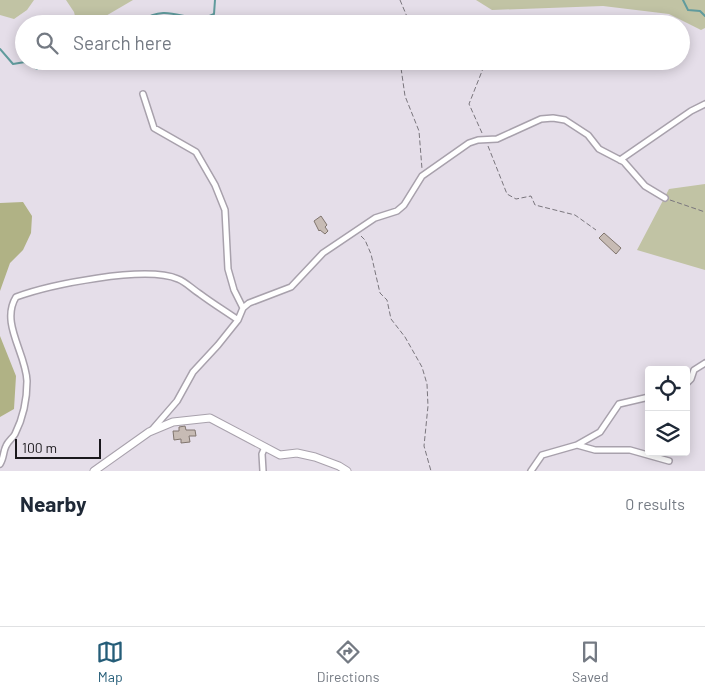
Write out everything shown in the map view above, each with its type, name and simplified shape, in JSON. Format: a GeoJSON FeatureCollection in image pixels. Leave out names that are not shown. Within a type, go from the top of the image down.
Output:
{"type":"FeatureCollection","features":[{"type":"Feature","properties":{"kind":"street"},"geometry":{"type":"LineString","coordinates":[[143,94],[154,128],[196,152],[215,185],[226,210],[228,270],[234,290],[243,308]]}},
{"type":"Feature","properties":{"kind":"street"},"geometry":{"type":"LineString","coordinates":[[620,160],[691,111],[705,104]]}},
{"type":"Feature","properties":{"kind":"street"},"geometry":{"type":"LineString","coordinates":[[94,471],[149,432],[176,402],[193,372],[238,320],[243,308],[249,303],[291,287],[323,253],[357,232],[375,218],[397,211],[404,205],[422,176],[469,144],[485,139],[497,139],[541,119],[553,118],[572,123],[588,135],[598,149],[620,160],[645,186],[665,198]]}},
{"type":"Feature","properties":{"kind":"street"},"geometry":{"type":"LineString","coordinates":[[0,464],[4,458],[6,446],[15,436],[26,396],[27,378],[10,340],[9,304],[16,297],[27,293],[111,276],[132,274],[159,275],[176,278],[189,285],[238,320]]}},
{"type":"Feature","properties":{"kind":"street"},"geometry":{"type":"LineString","coordinates":[[690,380],[694,370],[705,362]]}},
{"type":"Feature","properties":{"kind":"street"},"geometry":{"type":"LineString","coordinates":[[531,471],[542,455],[577,445],[600,432],[619,404],[645,398]]}},
{"type":"Feature","properties":{"kind":"street"},"geometry":{"type":"LineString","coordinates":[[149,432],[173,422],[210,418],[280,455],[297,454],[314,457],[347,471]]}},
{"type":"Feature","properties":{"kind":"street"},"geometry":{"type":"LineString","coordinates":[[577,445],[595,450],[630,450],[669,461]]}},
{"type":"Feature","properties":{"kind":"street"},"geometry":{"type":"LineString","coordinates":[[263,471],[262,454],[265,447]]}},
{"type":"Feature","properties":{"kind":"path"},"geometry":{"type":"LineString","coordinates":[[400,0],[406,15]]}},
{"type":"Feature","properties":{"kind":"path"},"geometry":{"type":"LineString","coordinates":[[401,70],[404,96],[419,131],[422,153],[422,176]]}},
{"type":"Feature","properties":{"kind":"path"},"geometry":{"type":"LineString","coordinates":[[483,70],[470,104],[508,194],[516,199],[532,196],[535,205],[575,215],[596,230]]}},
{"type":"Feature","properties":{"kind":"path"},"geometry":{"type":"LineString","coordinates":[[665,198],[705,212]]}},
{"type":"Feature","properties":{"kind":"path"},"geometry":{"type":"LineString","coordinates":[[357,232],[365,240],[371,254],[380,293],[387,300],[391,319],[405,337],[422,367],[427,384],[428,406],[424,446],[431,471]]}},
{"type":"Feature","properties":{"kind":"green space"},"geometry":{"type":"Polygon","coordinates":[[[0,0],[34,0],[27,10],[20,15],[15,15],[14,19],[0,15],[0,0]]]}},
{"type":"Feature","properties":{"kind":"green space"},"geometry":{"type":"Polygon","coordinates":[[[66,0],[133,0],[107,15],[75,15],[66,0]]]}},
{"type":"Feature","properties":{"kind":"green space"},"geometry":{"type":"Polygon","coordinates":[[[476,0],[705,0],[705,28],[701,30],[690,24],[690,15],[671,15],[603,6],[492,10],[476,0]]]}},
{"type":"Feature","properties":{"kind":"green space"},"geometry":{"type":"Polygon","coordinates":[[[705,184],[705,270],[637,250],[669,189],[705,184]]]}},
{"type":"Feature","properties":{"kind":"green space"},"geometry":{"type":"Polygon","coordinates":[[[23,202],[32,216],[31,233],[23,250],[10,263],[0,291],[0,203],[23,202]]]}},
{"type":"Feature","properties":{"kind":"green space"},"geometry":{"type":"Polygon","coordinates":[[[0,336],[16,376],[14,409],[0,417],[0,336]]]}},
{"type":"Feature","properties":{"kind":"building"},"geometry":{"type":"Polygon","coordinates":[[[321,216],[327,225],[325,227],[328,231],[325,234],[319,231],[314,221],[321,216]]]}},
{"type":"Feature","properties":{"kind":"building"},"geometry":{"type":"Polygon","coordinates":[[[604,233],[621,248],[616,254],[599,238],[604,233]]]}},
{"type":"Feature","properties":{"kind":"building"},"geometry":{"type":"Polygon","coordinates":[[[185,426],[186,430],[195,430],[196,436],[189,436],[190,442],[181,443],[181,439],[174,440],[173,431],[179,431],[179,427],[185,426]]]}},
{"type":"Feature","properties":{"kind":"waterway"},"geometry":{"type":"LineString","coordinates":[[211,15],[214,14],[215,0]]}},
{"type":"Feature","properties":{"kind":"waterway"},"geometry":{"type":"LineString","coordinates":[[683,0],[688,10],[700,11],[705,16]]}},
{"type":"Feature","properties":{"kind":"waterway"},"geometry":{"type":"LineString","coordinates":[[152,15],[162,13],[179,15]]}},
{"type":"Feature","properties":{"kind":"waterway"},"geometry":{"type":"LineString","coordinates":[[0,49],[13,64],[15,64]]}}]}
